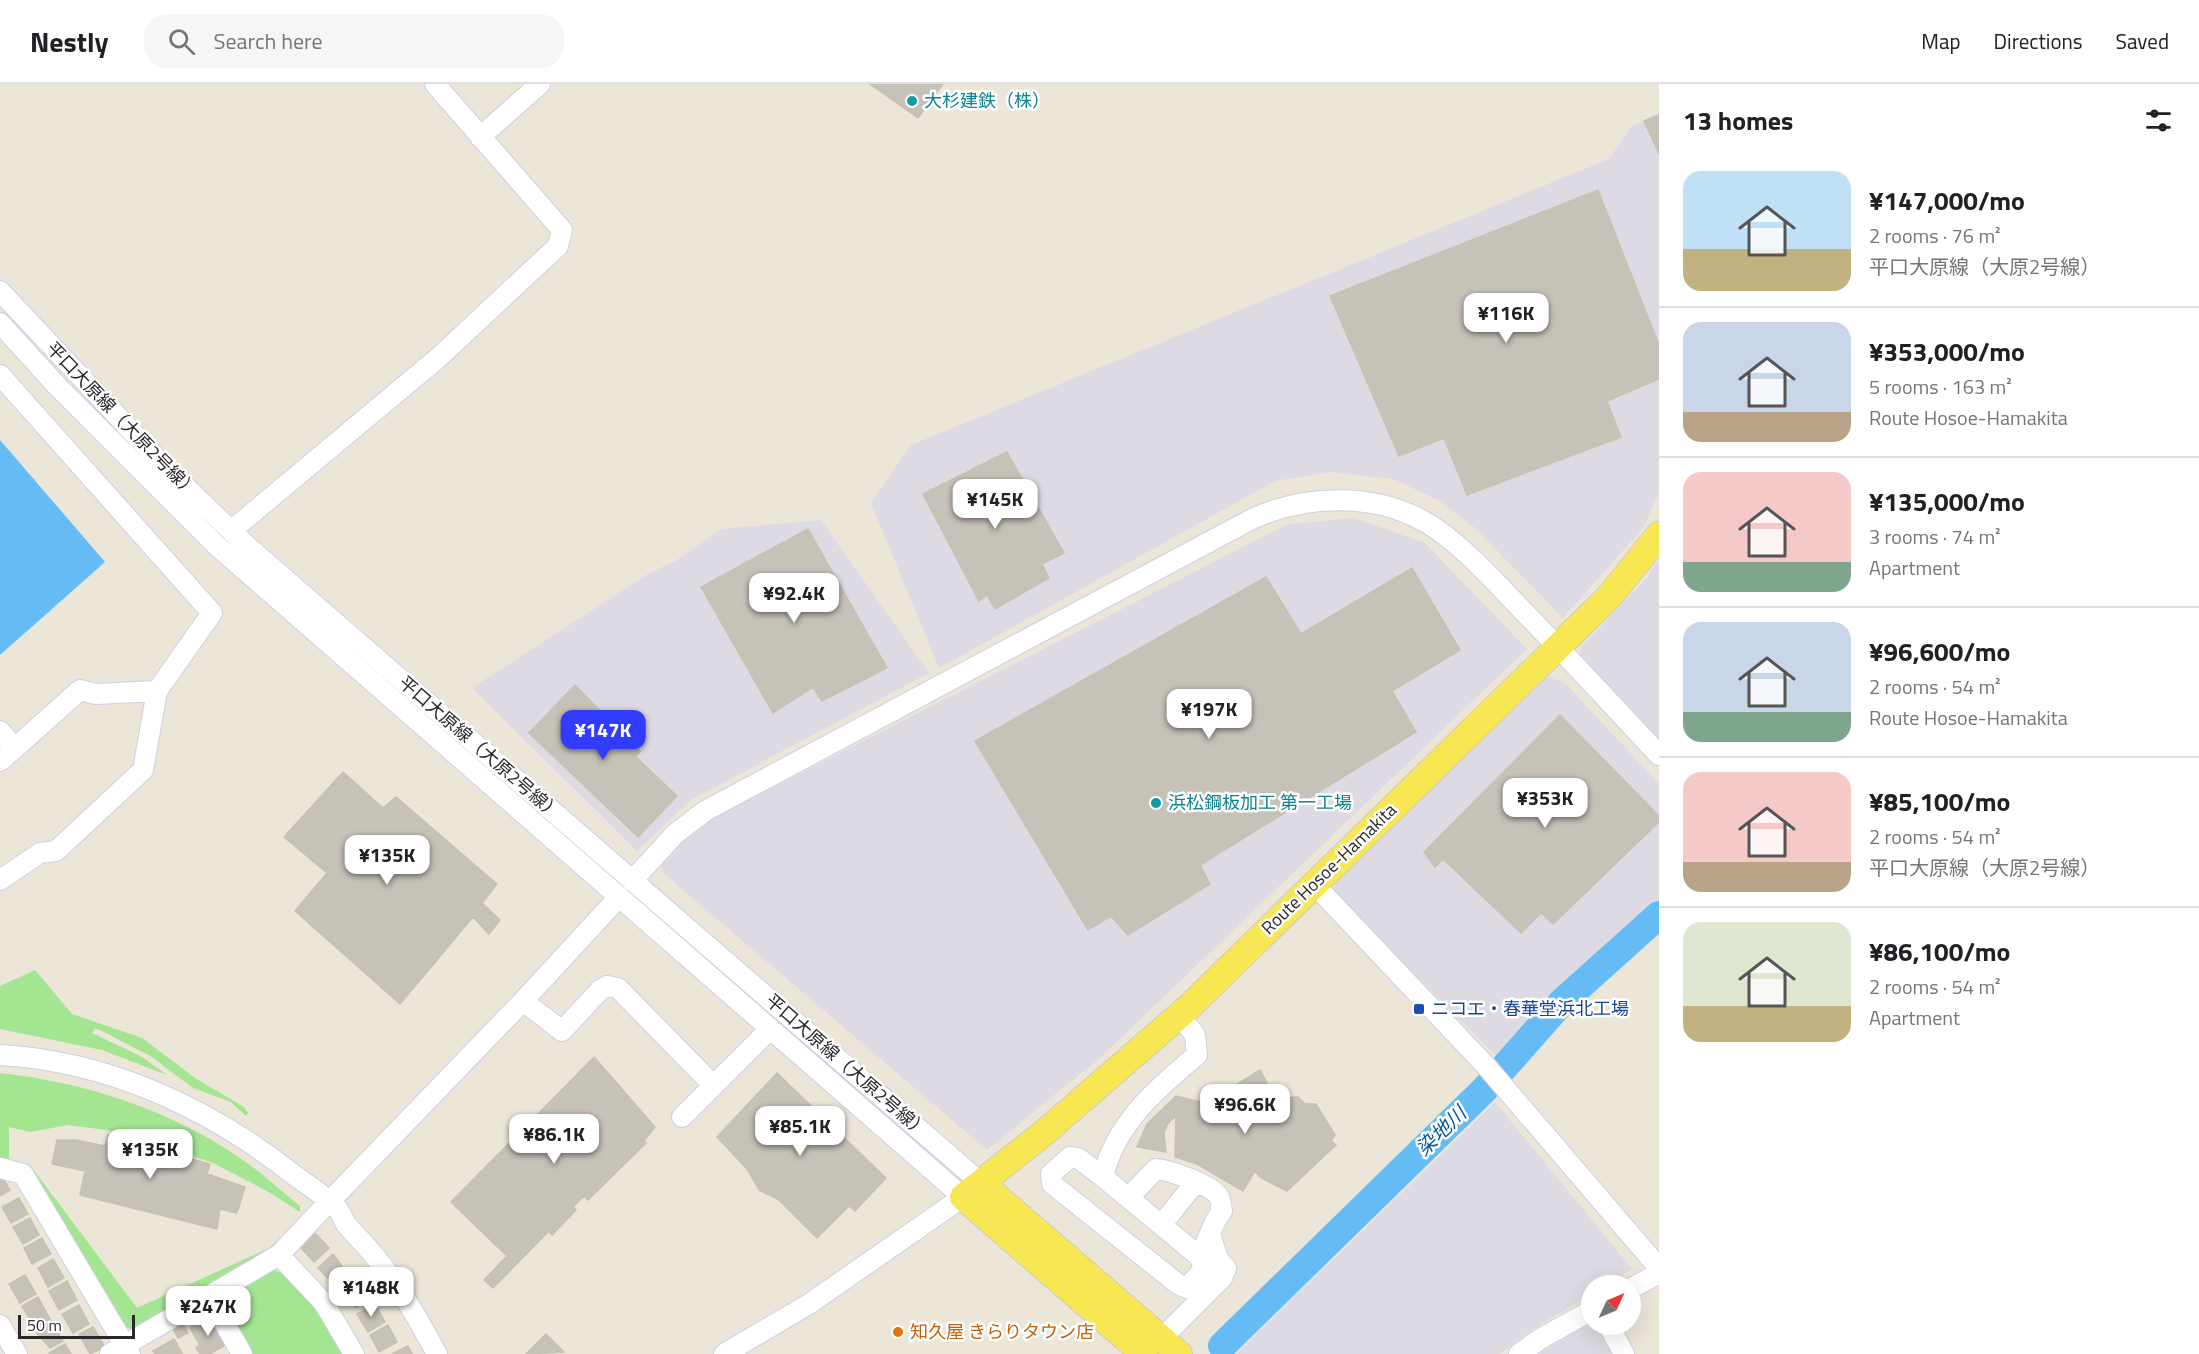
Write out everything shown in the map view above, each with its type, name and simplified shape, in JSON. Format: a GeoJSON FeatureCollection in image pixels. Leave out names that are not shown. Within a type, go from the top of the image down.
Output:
{"type":"FeatureCollection","features":[{"type":"Feature","properties":{"kind":"main road","name":"Route Hosoe-Hamakita"},"geometry":{"type":"LineString","coordinates":[[972,1190],[1045,1132],[1179,1015],[1609,597],[1659,535]]}},
{"type":"Feature","properties":{"kind":"main road"},"geometry":{"type":"LineString","coordinates":[[972,1190],[1161,1349]]}},
{"type":"Feature","properties":{"kind":"street"},"geometry":{"type":"LineString","coordinates":[[232,530],[438,358],[558,246],[562,230],[435,84]]}},
{"type":"Feature","properties":{"kind":"street"},"geometry":{"type":"LineString","coordinates":[[480,137],[540,84]]}},
{"type":"Feature","properties":{"kind":"street","name":"平口大原線（大原2号線）"},"geometry":{"type":"LineString","coordinates":[[0,291],[170,472],[232,530],[632,881],[972,1190]]}},
{"type":"Feature","properties":{"kind":"street","name":"平口大原線（大原2号線）"},"geometry":{"type":"LineString","coordinates":[[0,323],[89,419],[216,545],[769,1030],[972,1190]]}},
{"type":"Feature","properties":{"kind":"street"},"geometry":{"type":"LineString","coordinates":[[0,375],[212,613],[157,691],[143,770],[56,851],[40,853],[0,880]]}},
{"type":"Feature","properties":{"kind":"street"},"geometry":{"type":"LineString","coordinates":[[632,881],[675,834],[705,811],[1252,519],[1284,507],[1341,500],[1381,506],[1416,518],[1433,527],[1469,556],[1659,755]]}},
{"type":"Feature","properties":{"kind":"street"},"geometry":{"type":"LineString","coordinates":[[0,761],[80,690],[96,694],[157,691]]}},
{"type":"Feature","properties":{"kind":"street"},"geometry":{"type":"LineString","coordinates":[[0,731],[15,748]]}},
{"type":"Feature","properties":{"kind":"street"},"geometry":{"type":"LineString","coordinates":[[1314,884],[1505,1087],[1659,1270],[1641,1281]]}},
{"type":"Feature","properties":{"kind":"street"},"geometry":{"type":"LineString","coordinates":[[0,1168],[23,1174],[122,1351],[208,1296],[279,1255],[524,1001],[619,897]]}},
{"type":"Feature","properties":{"kind":"street"},"geometry":{"type":"LineString","coordinates":[[524,1001],[562,1031],[600,990],[608,986],[618,988],[712,1084]]}},
{"type":"Feature","properties":{"kind":"street"},"geometry":{"type":"LineString","coordinates":[[1103,1177],[1111,1150],[1122,1130],[1144,1103],[1197,1055],[1195,1035],[1179,1015]]}},
{"type":"Feature","properties":{"kind":"street"},"geometry":{"type":"LineString","coordinates":[[682,1117],[712,1084],[769,1030]]}},
{"type":"Feature","properties":{"kind":"street"},"geometry":{"type":"LineString","coordinates":[[0,1054],[24,1056],[92,1069],[147,1089],[220,1123],[261,1149],[306,1184],[345,1222],[385,1270],[437,1354]]}},
{"type":"Feature","properties":{"kind":"street"},"geometry":{"type":"LineString","coordinates":[[1070,1157],[1078,1158],[1103,1177],[1200,1257],[1204,1269],[1187,1288],[1178,1284],[1052,1184],[1052,1174],[1070,1157]]}},
{"type":"Feature","properties":{"kind":"street"},"geometry":{"type":"LineString","coordinates":[[1129,1197],[1156,1169],[1179,1174],[1215,1192],[1220,1198],[1222,1211],[1214,1221],[1211,1237],[1200,1257]]}},
{"type":"Feature","properties":{"kind":"street"},"geometry":{"type":"LineString","coordinates":[[1161,1224],[1196,1183]]}},
{"type":"Feature","properties":{"kind":"street"},"geometry":{"type":"LineString","coordinates":[[724,1354],[809,1304],[972,1190]]}},
{"type":"Feature","properties":{"kind":"street"},"geometry":{"type":"LineString","coordinates":[[1161,1349],[1222,1278],[1226,1268],[1218,1259],[1211,1237]]}},
{"type":"Feature","properties":{"kind":"street"},"geometry":{"type":"LineString","coordinates":[[279,1255],[324,1303],[354,1354]]}},
{"type":"Feature","properties":{"kind":"street"},"geometry":{"type":"LineString","coordinates":[[208,1296],[242,1354]]}},
{"type":"Feature","properties":{"kind":"street"},"geometry":{"type":"LineString","coordinates":[[1520,1354],[1540,1339],[1581,1316]]}},
{"type":"Feature","properties":{"kind":"street"},"geometry":{"type":"LineString","coordinates":[[0,1325],[17,1354]]}},
{"type":"Feature","properties":{"kind":"street"},"geometry":{"type":"LineString","coordinates":[[1614,1335],[1624,1354]]}},
{"type":"Feature","properties":{"kind":"shaded area"},"geometry":{"type":"Polygon","coordinates":[[[1659,113],[1659,493],[1643,528],[1563,618],[1476,529],[1440,501],[1393,479],[1329,472],[1275,481],[939,668],[871,503],[911,445],[1609,159],[1631,127],[1659,113]]]}},
{"type":"Feature","properties":{"kind":"shaded area"},"geometry":{"type":"Polygon","coordinates":[[[1354,518],[1425,543],[1527,649],[1101,1057],[987,1150],[662,872],[664,859],[691,829],[1288,524],[1354,518]]]}},
{"type":"Feature","properties":{"kind":"shaded area"},"geometry":{"type":"Polygon","coordinates":[[[821,520],[929,673],[691,800],[637,851],[472,688],[648,574],[677,560],[721,529],[821,520]]]}},
{"type":"Feature","properties":{"kind":"shaded area"},"geometry":{"type":"Polygon","coordinates":[[[1659,559],[1659,742],[1579,661],[1581,648],[1647,578],[1659,559]]]}},
{"type":"Feature","properties":{"kind":"shaded area"},"geometry":{"type":"Polygon","coordinates":[[[1547,677],[1564,682],[1659,784],[1659,905],[1551,999],[1498,1058],[1334,893],[1336,883],[1547,677]]]}},
{"type":"Feature","properties":{"kind":"shaded area"},"geometry":{"type":"Polygon","coordinates":[[[1495,1102],[1632,1269],[1622,1275],[1581,1275],[1581,1300],[1529,1332],[1500,1354],[1236,1354],[1495,1102]]]}},
{"type":"Feature","properties":{"kind":"shaded area"},"geometry":{"type":"Polygon","coordinates":[[[1581,1328],[1581,1335],[1603,1335],[1613,1354],[1534,1354],[1581,1328]]]}},
{"type":"Feature","properties":{"kind":"green space"},"geometry":{"type":"Polygon","coordinates":[[[35,970],[72,1014],[142,1038],[195,1078],[244,1107],[248,1113],[246,1116],[231,1102],[193,1088],[152,1057],[100,1030],[95,1029],[92,1033],[142,1057],[167,1075],[102,1050],[0,1029],[0,986],[35,970]]]}},
{"type":"Feature","properties":{"kind":"green space"},"geometry":{"type":"Polygon","coordinates":[[[0,1073],[32,1077],[96,1092],[158,1113],[216,1143],[250,1165],[300,1206],[300,1212],[267,1191],[211,1162],[107,1130],[68,1125],[30,1132],[9,1127],[9,1159],[30,1165],[137,1308],[278,1242],[270,1250],[134,1330],[122,1326],[28,1167],[0,1158],[0,1073]]]}},
{"type":"Feature","properties":{"kind":"green space"},"geometry":{"type":"Polygon","coordinates":[[[267,1268],[292,1280],[303,1291],[322,1316],[345,1354],[251,1354],[223,1306],[227,1292],[267,1268]]]}},
{"type":"Feature","properties":{"kind":"water"},"geometry":{"type":"Polygon","coordinates":[[[0,440],[105,562],[0,655],[0,440]]]}},
{"type":"Feature","properties":{"kind":"building","name":"大杉建鉄（株）"},"geometry":{"type":"Polygon","coordinates":[[[870,84],[943,84],[918,118],[870,84]]]}},
{"type":"Feature","properties":{"kind":"building"},"geometry":{"type":"Polygon","coordinates":[[[1659,115],[1659,154],[1644,121],[1659,115]]]}},
{"type":"Feature","properties":{"kind":"building"},"geometry":{"type":"Polygon","coordinates":[[[1598,190],[1659,345],[1659,379],[1607,401],[1621,437],[1467,495],[1444,438],[1399,456],[1330,296],[1598,190]]]}},
{"type":"Feature","properties":{"kind":"building"},"geometry":{"type":"Polygon","coordinates":[[[1007,452],[1064,553],[1042,564],[1049,578],[995,609],[987,595],[979,601],[923,494],[1007,452]]]}},
{"type":"Feature","properties":{"kind":"building"},"geometry":{"type":"Polygon","coordinates":[[[808,529],[887,668],[822,701],[813,687],[773,713],[701,587],[808,529]]]}},
{"type":"Feature","properties":{"kind":"building","name":"浜松鋼板加工 第一工場"},"geometry":{"type":"Polygon","coordinates":[[[1412,568],[1460,650],[1392,691],[1416,732],[1200,865],[1210,884],[1128,935],[1111,916],[1088,930],[975,741],[1266,577],[1301,634],[1412,568]]]}},
{"type":"Feature","properties":{"kind":"building"},"geometry":{"type":"Polygon","coordinates":[[[575,685],[640,751],[636,757],[677,796],[638,837],[529,733],[575,685]]]}},
{"type":"Feature","properties":{"kind":"building"},"geometry":{"type":"Polygon","coordinates":[[[1560,715],[1659,816],[1659,822],[1553,924],[1541,913],[1521,933],[1443,859],[1435,867],[1424,852],[1560,715]]]}},
{"type":"Feature","properties":{"kind":"building"},"geometry":{"type":"Polygon","coordinates":[[[343,772],[383,808],[396,797],[497,884],[482,903],[500,920],[489,934],[473,917],[400,1004],[295,911],[327,873],[284,837],[343,772]]]}},
{"type":"Feature","properties":{"kind":"building"},"geometry":{"type":"Polygon","coordinates":[[[594,1057],[655,1127],[644,1141],[646,1143],[588,1200],[584,1196],[573,1207],[576,1210],[552,1235],[549,1231],[493,1288],[484,1280],[507,1256],[451,1202],[594,1057]]]}},
{"type":"Feature","properties":{"kind":"building"},"geometry":{"type":"Polygon","coordinates":[[[1260,1070],[1267,1083],[1259,1087],[1261,1092],[1270,1096],[1273,1102],[1279,1103],[1285,1098],[1298,1097],[1305,1104],[1316,1104],[1335,1135],[1331,1141],[1336,1145],[1287,1191],[1261,1178],[1255,1171],[1243,1191],[1197,1164],[1175,1157],[1176,1116],[1168,1123],[1164,1133],[1166,1152],[1137,1147],[1147,1124],[1176,1096],[1214,1105],[1229,1089],[1260,1070]]]}},
{"type":"Feature","properties":{"kind":"building"},"geometry":{"type":"Polygon","coordinates":[[[777,1073],[886,1178],[855,1211],[849,1206],[817,1238],[779,1200],[759,1190],[747,1169],[717,1137],[777,1073]]]}},
{"type":"Feature","properties":{"kind":"building"},"geometry":{"type":"Polygon","coordinates":[[[108,1135],[210,1164],[207,1174],[245,1187],[237,1213],[220,1209],[217,1229],[80,1195],[85,1171],[52,1164],[57,1140],[76,1140],[105,1146],[108,1135]]]}},
{"type":"Feature","properties":{"kind":"building"},"geometry":{"type":"Polygon","coordinates":[[[3,1179],[10,1190],[0,1196],[0,1180],[3,1179]]]}},
{"type":"Feature","properties":{"kind":"building"},"geometry":{"type":"Polygon","coordinates":[[[19,1198],[28,1214],[11,1223],[2,1207],[19,1198]]]}},
{"type":"Feature","properties":{"kind":"building"},"geometry":{"type":"Polygon","coordinates":[[[30,1218],[39,1235],[23,1244],[13,1227],[30,1218]]]}},
{"type":"Feature","properties":{"kind":"building"},"geometry":{"type":"Polygon","coordinates":[[[313,1231],[329,1248],[314,1262],[298,1245],[313,1231]]]}},
{"type":"Feature","properties":{"kind":"building"},"geometry":{"type":"Polygon","coordinates":[[[42,1238],[51,1254],[32,1264],[24,1248],[42,1238]]]}},
{"type":"Feature","properties":{"kind":"building"},"geometry":{"type":"Polygon","coordinates":[[[333,1254],[347,1273],[335,1285],[318,1268],[333,1254]]]}},
{"type":"Feature","properties":{"kind":"building"},"geometry":{"type":"Polygon","coordinates":[[[53,1259],[64,1278],[48,1287],[38,1268],[53,1259]]]}},
{"type":"Feature","properties":{"kind":"building"},"geometry":{"type":"Polygon","coordinates":[[[25,1275],[36,1294],[20,1303],[9,1284],[25,1275]]]}},
{"type":"Feature","properties":{"kind":"building"},"geometry":{"type":"Polygon","coordinates":[[[355,1280],[369,1296],[356,1308],[342,1292],[355,1280]]]}},
{"type":"Feature","properties":{"kind":"building"},"geometry":{"type":"Polygon","coordinates":[[[67,1281],[77,1300],[59,1310],[49,1291],[67,1281]]]}},
{"type":"Feature","properties":{"kind":"building"},"geometry":{"type":"Polygon","coordinates":[[[38,1297],[50,1319],[34,1327],[22,1306],[38,1297]]]}},
{"type":"Feature","properties":{"kind":"building"},"geometry":{"type":"Polygon","coordinates":[[[375,1304],[385,1322],[368,1332],[357,1314],[375,1304]]]}},
{"type":"Feature","properties":{"kind":"building"},"geometry":{"type":"Polygon","coordinates":[[[79,1305],[89,1324],[73,1333],[62,1314],[79,1305]]]}},
{"type":"Feature","properties":{"kind":"building"},"geometry":{"type":"Polygon","coordinates":[[[211,1317],[227,1344],[210,1354],[200,1354],[196,1348],[200,1345],[190,1328],[211,1317]]]}},
{"type":"Feature","properties":{"kind":"building"},"geometry":{"type":"Polygon","coordinates":[[[51,1321],[63,1341],[50,1348],[36,1332],[51,1321]]]}},
{"type":"Feature","properties":{"kind":"building"},"geometry":{"type":"Polygon","coordinates":[[[182,1322],[188,1333],[178,1338],[172,1327],[182,1322]]]}},
{"type":"Feature","properties":{"kind":"building"},"geometry":{"type":"Polygon","coordinates":[[[388,1325],[397,1342],[379,1352],[370,1335],[388,1325]]]}},
{"type":"Feature","properties":{"kind":"building"},"geometry":{"type":"Polygon","coordinates":[[[93,1327],[105,1347],[90,1354],[79,1334],[93,1327]]]}},
{"type":"Feature","properties":{"kind":"building"},"geometry":{"type":"Polygon","coordinates":[[[546,1334],[564,1352],[526,1354],[546,1334]]]}},
{"type":"Feature","properties":{"kind":"building"},"geometry":{"type":"Polygon","coordinates":[[[174,1339],[182,1353],[155,1354],[153,1351],[174,1339]]]}},
{"type":"Feature","properties":{"kind":"building"},"geometry":{"type":"Polygon","coordinates":[[[65,1344],[71,1354],[49,1353],[65,1344]]]}},
{"type":"Feature","properties":{"kind":"building"},"geometry":{"type":"Polygon","coordinates":[[[408,1346],[412,1354],[392,1354],[408,1346]]]}},
{"type":"Feature","properties":{"kind":"waterway","name":"染地川"},"geometry":{"type":"LineString","coordinates":[[1222,1346],[1484,1090],[1561,1003],[1659,915]]}},
{"type":"Feature","properties":{"kind":"place","name":"大杉建鉄（株）"},"geometry":{"type":"Point","coordinates":[912,101]}},
{"type":"Feature","properties":{"kind":"place","name":"浜松鋼板加工 第一工場"},"geometry":{"type":"Point","coordinates":[1156,803]}},
{"type":"Feature","properties":{"kind":"place","name":"ニコエ・春華堂浜北工場"},"geometry":{"type":"Point","coordinates":[1419,1009]}},
{"type":"Feature","properties":{"kind":"place","name":"知久屋 きらりタウン店"},"geometry":{"type":"Point","coordinates":[898,1332]}}]}
